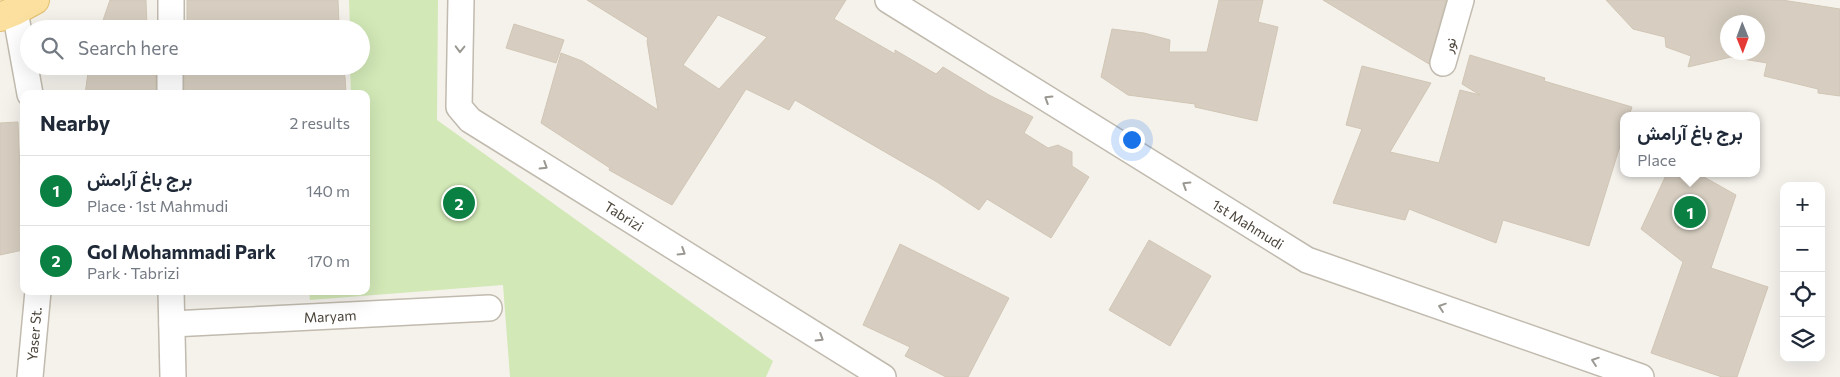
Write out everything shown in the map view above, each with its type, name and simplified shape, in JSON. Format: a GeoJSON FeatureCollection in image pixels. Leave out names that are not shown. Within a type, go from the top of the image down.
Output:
{"type":"FeatureCollection","features":[{"type":"Feature","properties":{"kind":"street"},"geometry":{"type":"LineString","coordinates":[[171,0],[171,20]]}},
{"type":"Feature","properties":{"kind":"street","name":"Tabrizi"},"geometry":{"type":"LineString","coordinates":[[461,0],[459,106],[470,120],[883,377]]}},
{"type":"Feature","properties":{"kind":"street","name":"1st Mahmudi"},"geometry":{"type":"LineString","coordinates":[[888,0],[1307,260],[1641,377]]}},
{"type":"Feature","properties":{"kind":"street","name":"نور"},"geometry":{"type":"LineString","coordinates":[[1444,63],[1462,0]]}},
{"type":"Feature","properties":{"kind":"street"},"geometry":{"type":"LineString","coordinates":[[15,6],[20,35]]}},
{"type":"Feature","properties":{"kind":"street"},"geometry":{"type":"LineString","coordinates":[[27,75],[29,90]]}},
{"type":"Feature","properties":{"kind":"street"},"geometry":{"type":"LineString","coordinates":[[170,75],[170,90]]}},
{"type":"Feature","properties":{"kind":"street","name":"Yaser St."},"geometry":{"type":"LineString","coordinates":[[30,377],[38,295]]}},
{"type":"Feature","properties":{"kind":"street"},"geometry":{"type":"LineString","coordinates":[[171,295],[173,377]]}},
{"type":"Feature","properties":{"kind":"street","name":"Maryam"},"geometry":{"type":"LineString","coordinates":[[172,324],[489,308]]}},
{"type":"Feature","properties":{"kind":"green space"},"geometry":{"type":"Polygon","coordinates":[[[349,0],[438,0],[437,120],[773,361],[766,377],[510,377],[503,285],[310,300],[309,295],[370,295],[370,90],[351,90],[350,75],[370,75],[370,20],[350,20],[349,0]]]}},
{"type":"Feature","properties":{"kind":"building"},"geometry":{"type":"Polygon","coordinates":[[[110,0],[146,0],[147,20],[103,20],[110,0]]]}},
{"type":"Feature","properties":{"kind":"building"},"geometry":{"type":"Polygon","coordinates":[[[187,0],[338,0],[339,20],[187,20],[187,0]]]}},
{"type":"Feature","properties":{"kind":"building"},"geometry":{"type":"Polygon","coordinates":[[[587,0],[846,0],[834,19],[895,54],[895,50],[936,74],[943,67],[989,95],[1033,117],[1024,133],[1048,148],[1058,145],[1072,152],[1072,166],[1089,177],[1051,238],[987,199],[979,210],[937,182],[795,100],[789,110],[746,89],[672,205],[609,170],[610,168],[541,123],[561,53],[582,61],[658,110],[648,38],[587,0]],[[718,15],[683,65],[719,89],[767,37],[718,15]]]}},
{"type":"Feature","properties":{"kind":"building"},"geometry":{"type":"Polygon","coordinates":[[[1219,0],[1263,0],[1258,22],[1278,27],[1257,121],[1195,107],[1195,104],[1128,95],[1101,77],[1112,29],[1144,33],[1170,40],[1169,52],[1207,52],[1219,0]]]}},
{"type":"Feature","properties":{"kind":"building"},"geometry":{"type":"Polygon","coordinates":[[[1323,0],[1446,0],[1429,64],[1323,0]]]}},
{"type":"Feature","properties":{"kind":"building"},"geometry":{"type":"Polygon","coordinates":[[[1606,0],[1782,0],[1840,9],[1840,96],[1818,93],[1818,89],[1764,76],[1767,63],[1749,60],[1765,60],[1765,15],[1720,15],[1720,60],[1688,67],[1691,56],[1666,47],[1665,37],[1633,29],[1606,0]]]}},
{"type":"Feature","properties":{"kind":"building"},"geometry":{"type":"Polygon","coordinates":[[[514,24],[564,40],[556,63],[506,48],[514,24]]]}},
{"type":"Feature","properties":{"kind":"building"},"geometry":{"type":"Polygon","coordinates":[[[1470,55],[1545,78],[1544,81],[1632,107],[1630,112],[1620,112],[1620,146],[1589,246],[1503,220],[1496,243],[1409,209],[1405,220],[1333,203],[1362,129],[1346,125],[1362,66],[1431,83],[1390,152],[1439,163],[1460,90],[1480,95],[1462,84],[1470,55]]]}},
{"type":"Feature","properties":{"kind":"building"},"geometry":{"type":"Polygon","coordinates":[[[88,75],[156,75],[156,90],[86,90],[88,75]]]}},
{"type":"Feature","properties":{"kind":"building"},"geometry":{"type":"Polygon","coordinates":[[[184,75],[344,75],[346,90],[184,90],[184,75]]]}},
{"type":"Feature","properties":{"kind":"building"},"geometry":{"type":"Polygon","coordinates":[[[18,122],[20,251],[0,255],[0,123],[18,122]]]}},
{"type":"Feature","properties":{"kind":"building"},"geometry":{"type":"Polygon","coordinates":[[[1665,177],[1704,177],[1736,195],[1711,268],[1768,287],[1737,377],[1722,377],[1651,353],[1683,262],[1641,229],[1665,177]]]}},
{"type":"Feature","properties":{"kind":"building"},"geometry":{"type":"Polygon","coordinates":[[[1149,240],[1211,276],[1170,346],[1109,310],[1149,240]]]}},
{"type":"Feature","properties":{"kind":"building"},"geometry":{"type":"Polygon","coordinates":[[[900,244],[1009,298],[968,377],[946,377],[905,356],[910,347],[863,325],[900,244]]]}},
{"type":"Feature","properties":{"kind":"place","name":"Gol Mohammadi Park"},"geometry":{"type":"Point","coordinates":[459,203]}},
{"type":"Feature","properties":{"kind":"place","name":"برج باغ آرامش"},"geometry":{"type":"Point","coordinates":[1690,212]}}]}
